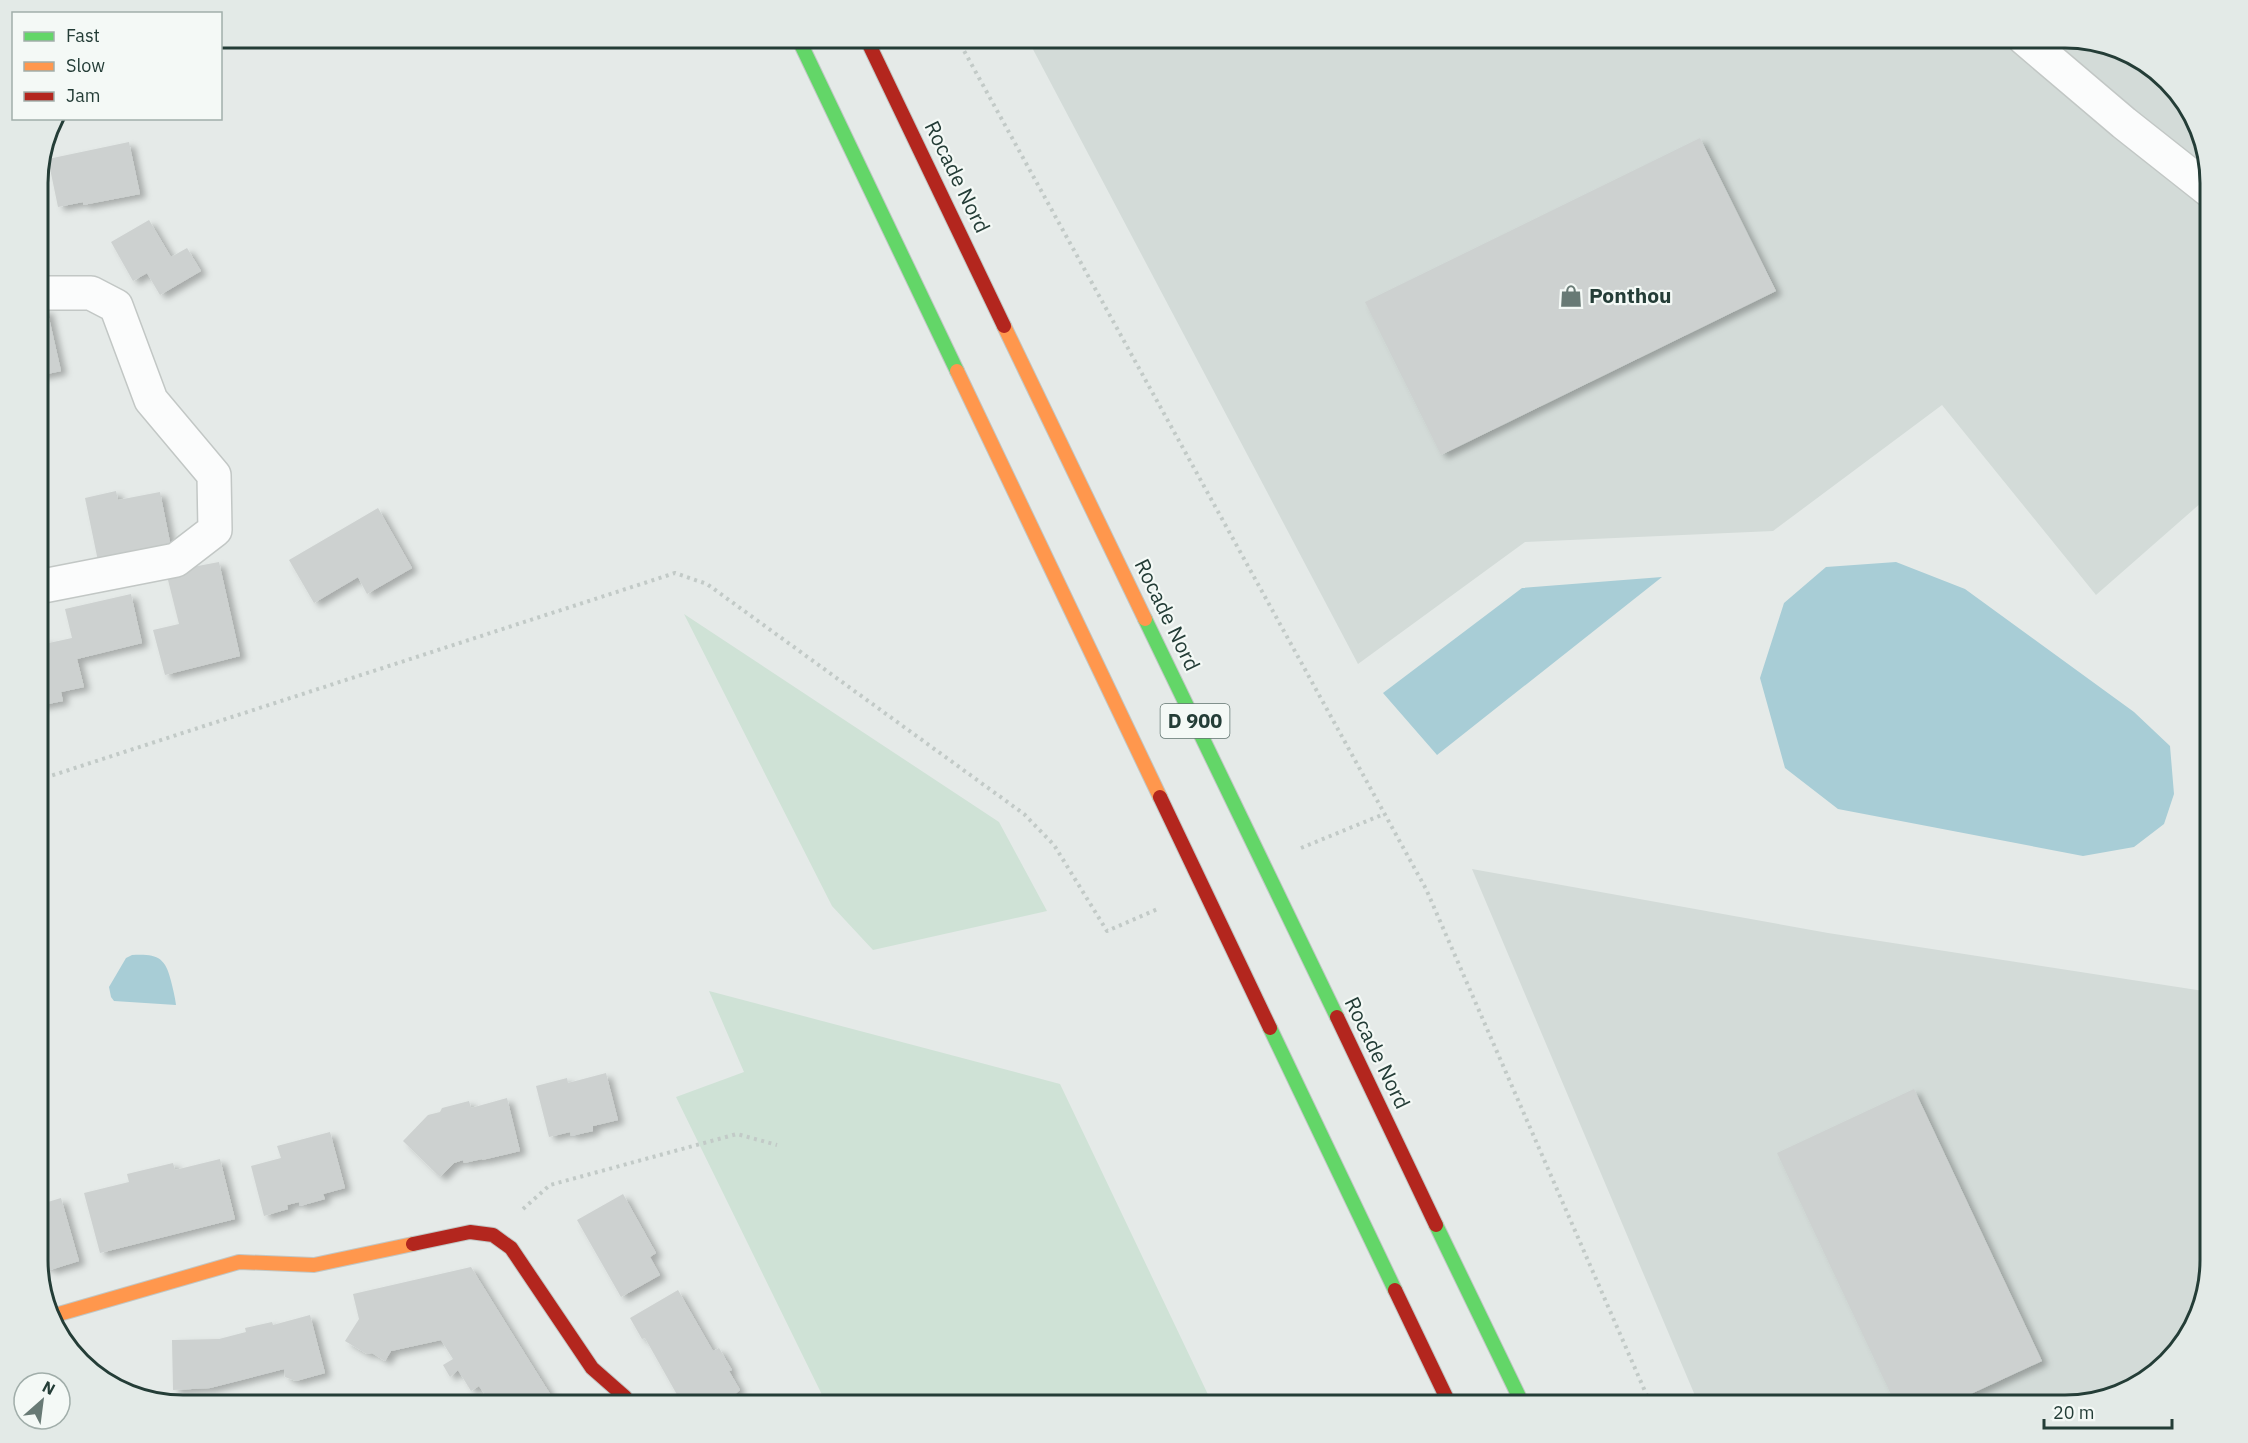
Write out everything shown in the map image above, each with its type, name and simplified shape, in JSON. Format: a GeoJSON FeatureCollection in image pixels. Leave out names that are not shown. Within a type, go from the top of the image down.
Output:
{"type":"FeatureCollection","features":[{"type":"Feature","properties":{"kind":"main road","name":"D 900"},"geometry":{"type":"LineString","coordinates":[[803,48],[1445,1395]]}},
{"type":"Feature","properties":{"kind":"main road","name":"Rocade Nord"},"geometry":{"type":"LineString","coordinates":[[871,48],[1518,1395]]}},
{"type":"Feature","properties":{"kind":"main road"},"geometry":{"type":"LineString","coordinates":[[59,1314],[239,1262],[314,1265],[470,1232],[493,1234],[512,1248],[592,1368],[623,1395]]}},
{"type":"Feature","properties":{"kind":"street"},"geometry":{"type":"LineString","coordinates":[[2036,48],[2124,123],[2200,182]]}},
{"type":"Feature","properties":{"kind":"street"},"geometry":{"type":"LineString","coordinates":[[48,293],[90,293],[116,306],[151,400],[214,475],[215,530],[176,560],[48,585]]}},
{"type":"Feature","properties":{"kind":"path"},"geometry":{"type":"LineString","coordinates":[[963,48],[1426,889],[1646,1395]]}},
{"type":"Feature","properties":{"kind":"path"},"geometry":{"type":"LineString","coordinates":[[48,777],[675,573],[707,584],[1024,814],[1054,845],[1107,931],[1160,908]]}},
{"type":"Feature","properties":{"kind":"path"},"geometry":{"type":"LineString","coordinates":[[1300,848],[1384,814]]}},
{"type":"Feature","properties":{"kind":"path"},"geometry":{"type":"LineString","coordinates":[[493,1234],[550,1185],[737,1134],[777,1145]]}},
{"type":"Feature","properties":{"kind":"shaded area"},"geometry":{"type":"Polygon","coordinates":[[[1032,48],[2083,49],[2117,58],[2133,66],[2161,87],[2182,115],[2195,148],[2200,183],[2200,504],[2096,595],[1942,405],[1773,531],[1525,542],[1358,664],[1032,48]]]}},
{"type":"Feature","properties":{"kind":"shaded area"},"geometry":{"type":"Polygon","coordinates":[[[1472,869],[1828,933],[2200,990],[2200,1269],[2193,1304],[2186,1320],[2167,1349],[2154,1362],[2125,1381],[2109,1388],[2074,1395],[1695,1395],[1472,869]]]}},
{"type":"Feature","properties":{"kind":"green space"},"geometry":{"type":"Polygon","coordinates":[[[684,614],[999,822],[1047,911],[873,950],[832,906],[684,614]]]}},
{"type":"Feature","properties":{"kind":"green space"},"geometry":{"type":"Polygon","coordinates":[[[709,991],[1060,1084],[1208,1395],[822,1395],[676,1097],[744,1072],[709,991]]]}},
{"type":"Feature","properties":{"kind":"water"},"geometry":{"type":"Polygon","coordinates":[[[1896,562],[1965,589],[2134,712],[2170,746],[2174,794],[2164,824],[2134,847],[2083,856],[1838,809],[1785,768],[1760,678],[1784,603],[1826,567],[1896,562]]]}},
{"type":"Feature","properties":{"kind":"water"},"geometry":{"type":"Polygon","coordinates":[[[1662,577],[1437,755],[1383,693],[1522,588],[1662,577]]]}},
{"type":"Feature","properties":{"kind":"water"},"geometry":{"type":"Polygon","coordinates":[[[132,955],[153,956],[166,966],[176,1005],[114,1001],[109,987],[126,958],[132,955]]]}},
{"type":"Feature","properties":{"kind":"building","name":"Ponthou"},"geometry":{"type":"Polygon","coordinates":[[[1700,138],[1776,291],[1441,455],[1365,302],[1700,138]]]}},
{"type":"Feature","properties":{"kind":"building"},"geometry":{"type":"Polygon","coordinates":[[[129,142],[140,194],[83,205],[83,202],[58,207],[49,164],[51,158],[129,142]]]}},
{"type":"Feature","properties":{"kind":"building"},"geometry":{"type":"Polygon","coordinates":[[[149,220],[171,257],[187,248],[201,271],[160,295],[147,273],[133,281],[111,242],[149,220]]]}},
{"type":"Feature","properties":{"kind":"building"},"geometry":{"type":"Polygon","coordinates":[[[48,313],[61,371],[48,374],[48,313]]]}},
{"type":"Feature","properties":{"kind":"building"},"geometry":{"type":"Polygon","coordinates":[[[116,491],[118,500],[160,492],[171,547],[98,561],[85,498],[116,491]]]}},
{"type":"Feature","properties":{"kind":"building"},"geometry":{"type":"Polygon","coordinates":[[[378,508],[412,568],[367,594],[358,577],[314,603],[289,560],[378,508]]]}},
{"type":"Feature","properties":{"kind":"building"},"geometry":{"type":"Polygon","coordinates":[[[219,562],[240,656],[165,675],[153,630],[179,624],[166,572],[219,562]]]}},
{"type":"Feature","properties":{"kind":"building"},"geometry":{"type":"Polygon","coordinates":[[[131,594],[142,643],[77,659],[84,687],[61,692],[63,701],[48,704],[48,640],[49,643],[72,638],[65,609],[131,594]]]}},
{"type":"Feature","properties":{"kind":"building"},"geometry":{"type":"Polygon","coordinates":[[[606,1073],[618,1120],[593,1126],[593,1131],[571,1136],[570,1132],[549,1137],[536,1086],[567,1078],[568,1083],[606,1073]]]}},
{"type":"Feature","properties":{"kind":"building"},"geometry":{"type":"Polygon","coordinates":[[[1914,1089],[2042,1361],[1969,1395],[1891,1395],[1777,1153],[1914,1089]]]}},
{"type":"Feature","properties":{"kind":"building"},"geometry":{"type":"Polygon","coordinates":[[[507,1098],[520,1151],[464,1163],[463,1160],[454,1163],[440,1177],[403,1141],[428,1115],[440,1112],[442,1108],[469,1101],[471,1108],[507,1098]]]}},
{"type":"Feature","properties":{"kind":"building"},"geometry":{"type":"Polygon","coordinates":[[[330,1132],[345,1188],[323,1194],[325,1199],[300,1206],[299,1202],[287,1205],[288,1209],[264,1216],[251,1166],[281,1158],[277,1146],[330,1132]]]}},
{"type":"Feature","properties":{"kind":"building"},"geometry":{"type":"Polygon","coordinates":[[[220,1159],[235,1219],[100,1253],[84,1193],[129,1182],[127,1174],[173,1163],[175,1170],[220,1159]]]}},
{"type":"Feature","properties":{"kind":"building"},"geometry":{"type":"Polygon","coordinates":[[[623,1194],[656,1253],[650,1257],[660,1275],[621,1297],[577,1220],[623,1194]]]}},
{"type":"Feature","properties":{"kind":"building"},"geometry":{"type":"Polygon","coordinates":[[[61,1198],[79,1261],[50,1270],[48,1268],[48,1202],[61,1198]]]}},
{"type":"Feature","properties":{"kind":"building"},"geometry":{"type":"Polygon","coordinates":[[[471,1267],[551,1395],[485,1395],[479,1386],[471,1391],[458,1370],[450,1377],[443,1365],[453,1359],[441,1340],[391,1351],[385,1361],[372,1353],[367,1354],[345,1341],[359,1319],[353,1294],[471,1267]]]}},
{"type":"Feature","properties":{"kind":"building"},"geometry":{"type":"Polygon","coordinates":[[[678,1290],[713,1351],[719,1348],[740,1390],[734,1395],[677,1395],[645,1338],[642,1339],[630,1318],[678,1290]]]}},
{"type":"Feature","properties":{"kind":"building"},"geometry":{"type":"Polygon","coordinates":[[[310,1315],[325,1373],[296,1381],[285,1377],[284,1369],[210,1388],[173,1390],[172,1340],[219,1339],[246,1332],[245,1328],[272,1322],[273,1325],[310,1315]]]}},
{"type":"Feature","properties":{"kind":"traffic: fast"},"geometry":{"type":"LineString","coordinates":[[803,48],[957,371]]}},
{"type":"Feature","properties":{"kind":"traffic: fast"},"geometry":{"type":"LineString","coordinates":[[1145,619],[1337,1017]]}},
{"type":"Feature","properties":{"kind":"traffic: fast"},"geometry":{"type":"LineString","coordinates":[[1270,1028],[1395,1290]]}},
{"type":"Feature","properties":{"kind":"traffic: fast"},"geometry":{"type":"LineString","coordinates":[[1436,1225],[1518,1395]]}},
{"type":"Feature","properties":{"kind":"traffic: slow"},"geometry":{"type":"LineString","coordinates":[[1004,326],[1145,619]]}},
{"type":"Feature","properties":{"kind":"traffic: slow"},"geometry":{"type":"LineString","coordinates":[[957,371],[1160,797]]}},
{"type":"Feature","properties":{"kind":"traffic: slow"},"geometry":{"type":"LineString","coordinates":[[59,1314],[239,1262],[314,1265],[413,1244]]}},
{"type":"Feature","properties":{"kind":"traffic: jam"},"geometry":{"type":"LineString","coordinates":[[871,48],[1004,326]]}},
{"type":"Feature","properties":{"kind":"traffic: jam"},"geometry":{"type":"LineString","coordinates":[[1160,797],[1270,1028]]}},
{"type":"Feature","properties":{"kind":"traffic: jam"},"geometry":{"type":"LineString","coordinates":[[1337,1017],[1436,1225]]}},
{"type":"Feature","properties":{"kind":"traffic: jam"},"geometry":{"type":"LineString","coordinates":[[413,1244],[470,1232],[493,1235],[511,1248],[592,1368],[623,1395]]}},
{"type":"Feature","properties":{"kind":"traffic: jam"},"geometry":{"type":"LineString","coordinates":[[1395,1290],[1445,1395]]}},
{"type":"Feature","properties":{"kind":"place","name":"Ponthou"},"geometry":{"type":"Point","coordinates":[1571,296]}}]}
